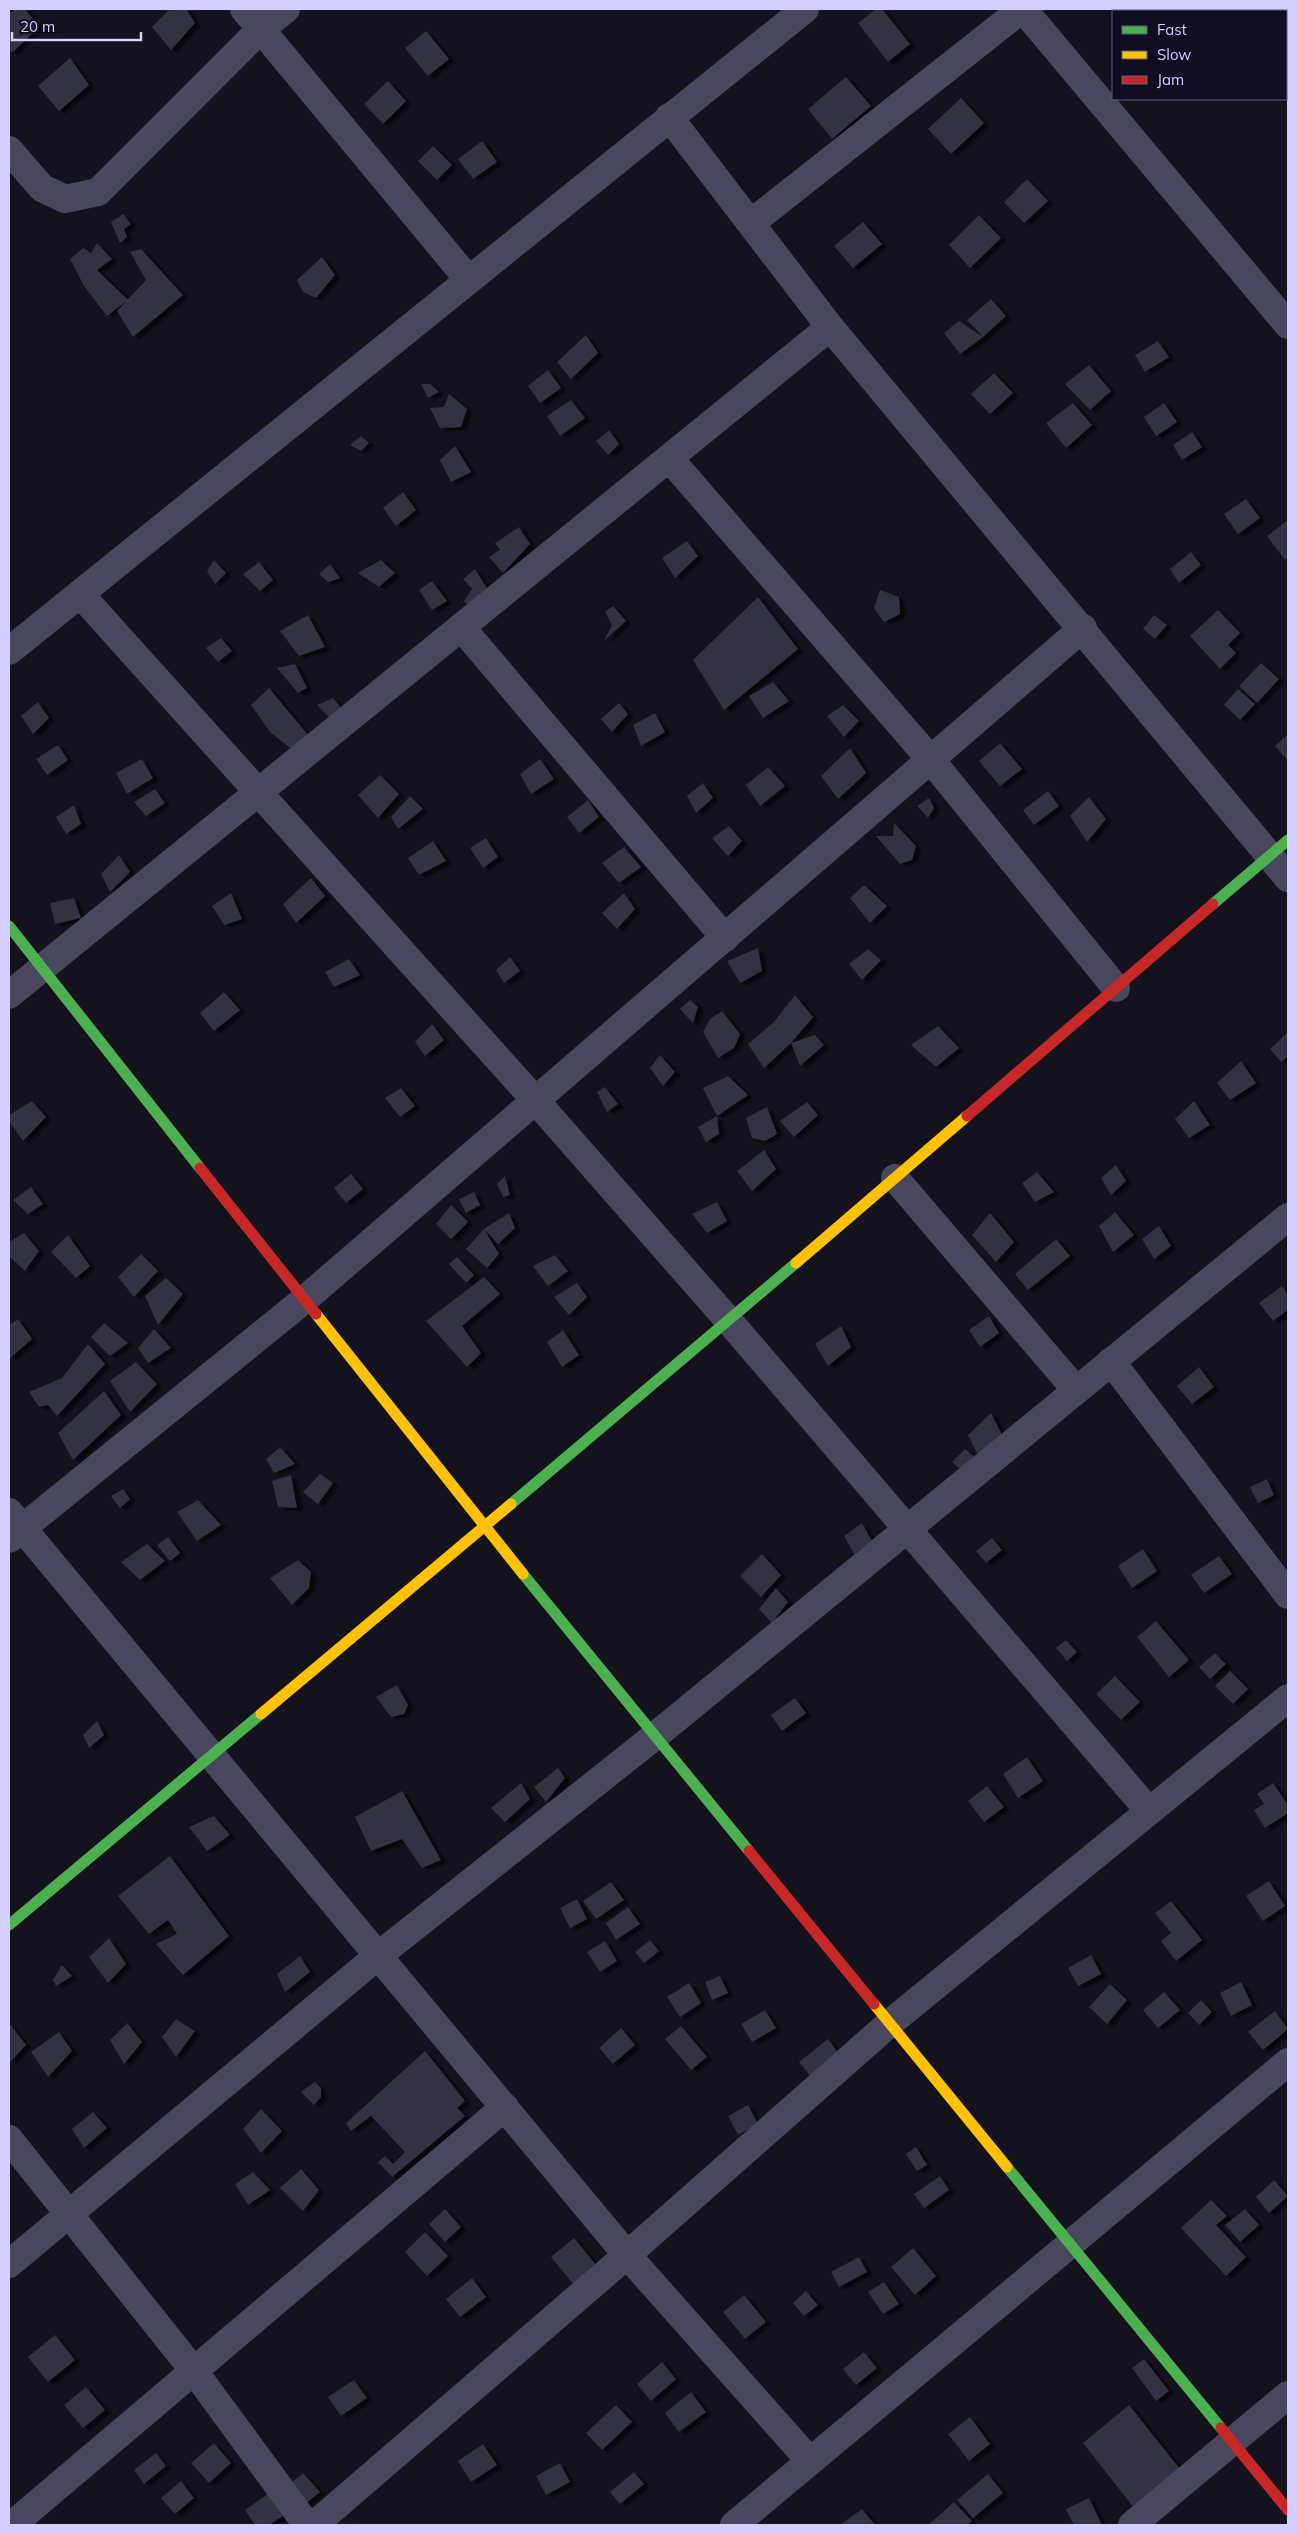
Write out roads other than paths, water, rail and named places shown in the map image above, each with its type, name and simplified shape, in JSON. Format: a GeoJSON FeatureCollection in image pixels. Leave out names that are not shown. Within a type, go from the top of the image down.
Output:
{"type":"FeatureCollection","features":[{"type":"Feature","properties":{"kind":"street"},"geometry":{"type":"LineString","coordinates":[[244,9],[468,279]]}},
{"type":"Feature","properties":{"kind":"street"},"geometry":{"type":"LineString","coordinates":[[9,150],[42,188],[65,199],[98,192],[261,29],[286,9]]}},
{"type":"Feature","properties":{"kind":"street"},"geometry":{"type":"LineString","coordinates":[[9,651],[805,9]]}},
{"type":"Feature","properties":{"kind":"street"},"geometry":{"type":"LineString","coordinates":[[751,223],[1023,9],[1288,325]]}},
{"type":"Feature","properties":{"kind":"street"},"geometry":{"type":"LineString","coordinates":[[669,117],[830,327],[1082,628],[1279,848],[1288,878]]}},
{"type":"Feature","properties":{"kind":"street"},"geometry":{"type":"LineString","coordinates":[[9,995],[41,967],[830,327]]}},
{"type":"Feature","properties":{"kind":"street"},"geometry":{"type":"LineString","coordinates":[[669,458],[931,760],[1116,988]]}},
{"type":"Feature","properties":{"kind":"street"},"geometry":{"type":"LineString","coordinates":[[80,594],[536,1101],[729,1321],[1149,1811]]}},
{"type":"Feature","properties":{"kind":"street"},"geometry":{"type":"LineString","coordinates":[[461,627],[726,938]]}},
{"type":"Feature","properties":{"kind":"street"},"geometry":{"type":"LineString","coordinates":[[810,2461],[627,2255],[211,1755],[13,1526],[304,1300],[726,938],[1082,628]]}},
{"type":"Feature","properties":{"kind":"street"},"geometry":{"type":"LineString","coordinates":[[9,1925],[729,1321],[1279,848]]}},
{"type":"Feature","properties":{"kind":"street"},"geometry":{"type":"LineString","coordinates":[[9,926],[483,1526],[1288,2510]]}},
{"type":"Feature","properties":{"kind":"street"},"geometry":{"type":"LineString","coordinates":[[895,1178],[1076,1390]]}},
{"type":"Feature","properties":{"kind":"street"},"geometry":{"type":"LineString","coordinates":[[9,2264],[379,1956],[655,1736],[906,1528],[1288,1217]]}},
{"type":"Feature","properties":{"kind":"street"},"geometry":{"type":"LineString","coordinates":[[1112,1361],[1288,1595]]}},
{"type":"Feature","properties":{"kind":"street"},"geometry":{"type":"LineString","coordinates":[[314,2525],[627,2255],[890,2023],[1288,1698]]}},
{"type":"Feature","properties":{"kind":"street"},"geometry":{"type":"LineString","coordinates":[[734,2525],[1288,2062]]}},
{"type":"Feature","properties":{"kind":"street"},"geometry":{"type":"LineString","coordinates":[[12,2525],[505,2107]]}},
{"type":"Feature","properties":{"kind":"street"},"geometry":{"type":"LineString","coordinates":[[9,2139],[194,2371],[308,2525]]}},
{"type":"Feature","properties":{"kind":"street"},"geometry":{"type":"LineString","coordinates":[[1132,2525],[1288,2395]]}}]}
